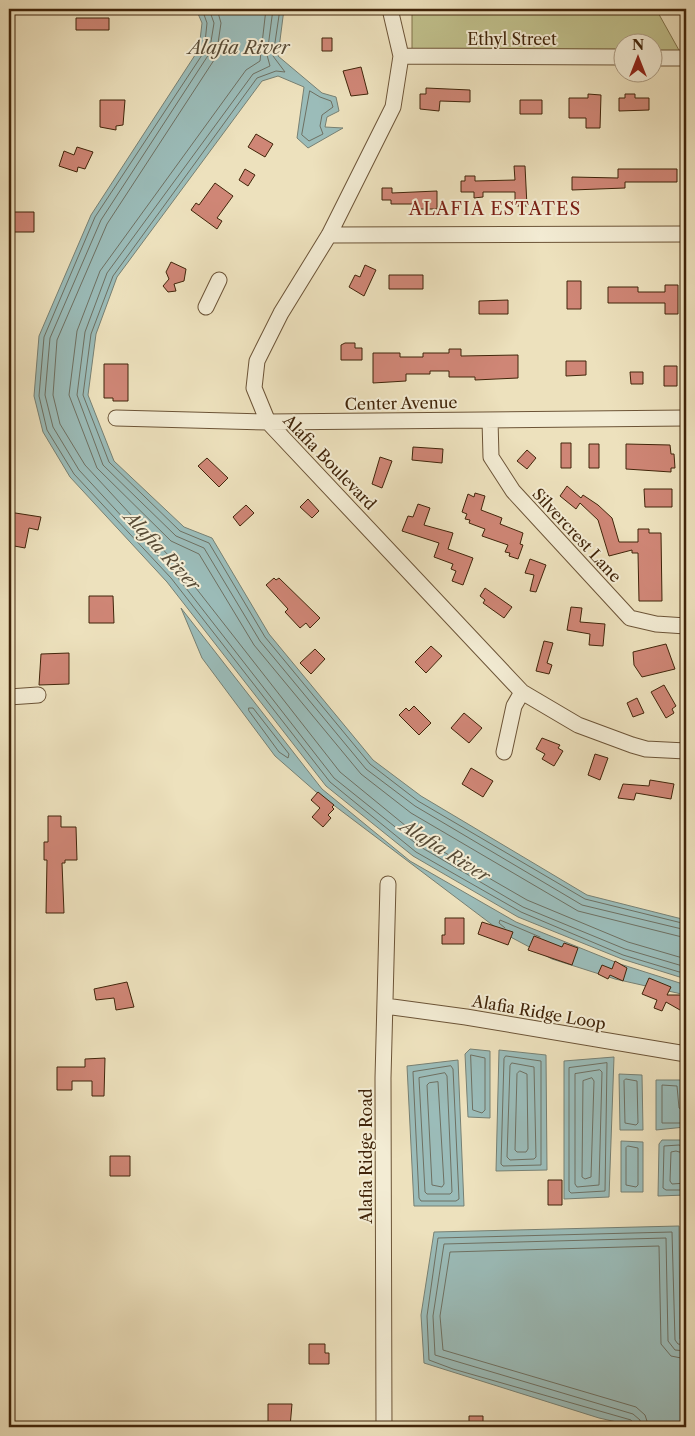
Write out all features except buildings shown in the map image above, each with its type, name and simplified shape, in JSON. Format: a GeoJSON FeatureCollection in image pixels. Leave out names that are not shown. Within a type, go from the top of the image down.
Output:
{"type":"FeatureCollection","features":[{"type":"Feature","properties":{"kind":"street"},"geometry":{"type":"LineString","coordinates":[[390,9],[401,56]]}},
{"type":"Feature","properties":{"kind":"street","name":"Ethyl Street"},"geometry":{"type":"LineString","coordinates":[[401,56],[612,58]]}},
{"type":"Feature","properties":{"kind":"street","name":"Alafia Boulevard"},"geometry":{"type":"LineString","coordinates":[[401,56],[393,107],[329,235],[281,313],[257,361],[254,388],[268,422],[522,692],[578,725],[623,742],[646,749],[686,751]]}},
{"type":"Feature","properties":{"kind":"street"},"geometry":{"type":"LineString","coordinates":[[662,58],[686,58]]}},
{"type":"Feature","properties":{"kind":"street"},"geometry":{"type":"LineString","coordinates":[[329,235],[686,234]]}},
{"type":"Feature","properties":{"kind":"street"},"geometry":{"type":"LineString","coordinates":[[206,307],[219,280]]}},
{"type":"Feature","properties":{"kind":"street","name":"Center Avenue"},"geometry":{"type":"LineString","coordinates":[[116,418],[268,422],[686,418]]}},
{"type":"Feature","properties":{"kind":"street","name":"Silvercrest Lane"},"geometry":{"type":"LineString","coordinates":[[490,420],[491,457],[513,491],[630,618],[656,624],[686,626]]}},
{"type":"Feature","properties":{"kind":"street"},"geometry":{"type":"LineString","coordinates":[[504,752],[514,706],[522,692]]}},
{"type":"Feature","properties":{"kind":"street"},"geometry":{"type":"LineString","coordinates":[[9,697],[38,695]]}},
{"type":"Feature","properties":{"kind":"street","name":"Alafia Ridge Road"},"geometry":{"type":"LineString","coordinates":[[384,1427],[383,1078],[388,884]]}},
{"type":"Feature","properties":{"kind":"street","name":"Alafia Ridge Loop"},"geometry":{"type":"LineString","coordinates":[[385,1006],[466,1017],[686,1054]]}},
{"type":"Feature","properties":{"kind":"green space"},"geometry":{"type":"Polygon","coordinates":[[[412,9],[656,9],[680,52],[662,51],[662,32],[612,32],[612,51],[412,49],[412,9]]]}},
{"type":"Feature","properties":{"kind":"water","name":"Alafia River"},"geometry":{"type":"Polygon","coordinates":[[[196,9],[284,9],[278,56],[322,93],[336,97],[339,111],[327,117],[325,127],[343,128],[308,148],[297,138],[304,87],[278,76],[262,81],[117,277],[96,334],[88,395],[114,461],[184,527],[212,538],[269,634],[373,760],[421,796],[587,895],[686,920],[686,979],[622,959],[518,917],[413,856],[326,786],[167,582],[70,477],[43,432],[34,396],[39,336],[91,215],[199,49],[202,23],[196,9]]]}},
{"type":"Feature","properties":{"kind":"water"},"geometry":{"type":"Polygon","coordinates":[[[181,608],[322,789],[410,861],[516,922],[620,964],[686,985],[686,995],[615,979],[552,959],[503,933],[315,791],[275,756],[202,658],[181,608]]]}},
{"type":"Feature","properties":{"kind":"water"},"geometry":{"type":"Polygon","coordinates":[[[470,1049],[490,1051],[490,1118],[468,1117],[465,1054],[470,1049]]]}},
{"type":"Feature","properties":{"kind":"water"},"geometry":{"type":"Polygon","coordinates":[[[499,1050],[546,1055],[547,1170],[496,1171],[499,1050]]]}},
{"type":"Feature","properties":{"kind":"water"},"geometry":{"type":"Polygon","coordinates":[[[614,1057],[609,1197],[564,1199],[564,1061],[614,1057]]]}},
{"type":"Feature","properties":{"kind":"water"},"geometry":{"type":"Polygon","coordinates":[[[458,1060],[464,1206],[414,1206],[407,1066],[458,1060]]]}},
{"type":"Feature","properties":{"kind":"water"},"geometry":{"type":"Polygon","coordinates":[[[619,1074],[642,1075],[643,1130],[620,1130],[619,1074]]]}},
{"type":"Feature","properties":{"kind":"water"},"geometry":{"type":"Polygon","coordinates":[[[656,1080],[683,1080],[685,1127],[656,1130],[656,1080]]]}},
{"type":"Feature","properties":{"kind":"water"},"geometry":{"type":"Polygon","coordinates":[[[662,1140],[684,1140],[686,1195],[658,1196],[659,1144],[662,1140]]]}},
{"type":"Feature","properties":{"kind":"water"},"geometry":{"type":"Polygon","coordinates":[[[621,1141],[643,1142],[643,1192],[621,1192],[621,1141]]]}},
{"type":"Feature","properties":{"kind":"water"},"geometry":{"type":"Polygon","coordinates":[[[679,1226],[680,1339],[686,1340],[686,1426],[639,1427],[599,1418],[424,1363],[421,1315],[434,1232],[679,1226]]]}},
{"type":"Feature","properties":{"kind":"district","name":"ALAFIA ESTATES"},"geometry":{"type":"Point","coordinates":[495,209]}}]}
